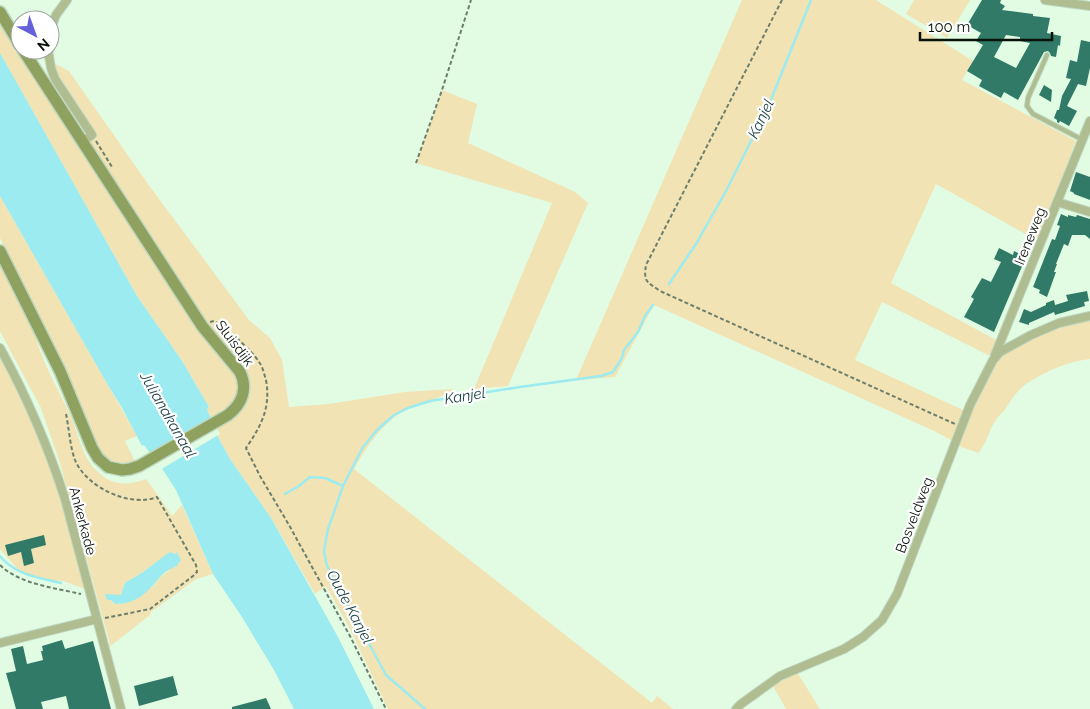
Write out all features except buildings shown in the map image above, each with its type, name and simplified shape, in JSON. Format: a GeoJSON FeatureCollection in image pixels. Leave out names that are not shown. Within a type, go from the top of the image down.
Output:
{"type":"FeatureCollection","features":[{"type":"Feature","properties":{"kind":"street"},"geometry":{"type":"LineString","coordinates":[[1045,0],[1090,6]]}},
{"type":"Feature","properties":{"kind":"street"},"geometry":{"type":"LineString","coordinates":[[0,12],[10,28]]}},
{"type":"Feature","properties":{"kind":"street","name":"Sluisdijk"},"geometry":{"type":"LineString","coordinates":[[0,251],[60,370],[95,453],[108,466],[122,470],[139,466],[228,415],[238,405],[243,395],[243,378],[240,372],[202,326],[29,60]]}},
{"type":"Feature","properties":{"kind":"street"},"geometry":{"type":"LineString","coordinates":[[50,60],[55,79],[92,135],[82,142]]}},
{"type":"Feature","properties":{"kind":"street","name":"Ireneweg"},"geometry":{"type":"LineString","coordinates":[[993,360],[1089,126]]}},
{"type":"Feature","properties":{"kind":"street"},"geometry":{"type":"LineString","coordinates":[[1057,202],[1090,212]]}},
{"type":"Feature","properties":{"kind":"street","name":"Bosveldweg"},"geometry":{"type":"LineString","coordinates":[[736,709],[780,676],[844,649],[863,637],[882,620],[897,594],[970,405],[993,360],[1000,352],[1031,335],[1059,323],[1090,316]]}},
{"type":"Feature","properties":{"kind":"street","name":"Ankerkade"},"geometry":{"type":"LineString","coordinates":[[0,348],[41,430],[55,467],[121,709]]}},
{"type":"Feature","properties":{"kind":"street"},"geometry":{"type":"LineString","coordinates":[[0,643],[97,619]]}},
{"type":"Feature","properties":{"kind":"lane"},"geometry":{"type":"LineString","coordinates":[[1047,55],[1028,98],[1027,106],[1033,114],[1083,140]]}},
{"type":"Feature","properties":{"kind":"path"},"geometry":{"type":"LineString","coordinates":[[416,163],[471,0]]}},
{"type":"Feature","properties":{"kind":"path"},"geometry":{"type":"LineString","coordinates":[[782,0],[646,265],[644,275],[647,281],[660,292],[962,427]]}},
{"type":"Feature","properties":{"kind":"path"},"geometry":{"type":"LineString","coordinates":[[210,322],[214,321],[226,330],[260,363],[266,383],[266,406],[262,422],[246,448],[352,638],[386,709]]}},
{"type":"Feature","properties":{"kind":"path"},"geometry":{"type":"LineString","coordinates":[[65,408],[74,457],[83,472],[100,487],[116,495],[144,500],[151,500],[157,497],[196,565],[197,572],[194,576],[150,609],[97,619]]}},
{"type":"Feature","properties":{"kind":"path"},"geometry":{"type":"LineString","coordinates":[[0,565],[7,572],[40,585],[91,596]]}},
{"type":"Feature","properties":{"kind":"shaded area"},"geometry":{"type":"Polygon","coordinates":[[[742,0],[876,0],[973,61],[962,80],[1076,141],[1038,241],[936,184],[891,283],[998,341],[990,356],[882,302],[855,360],[965,411],[953,441],[654,305],[615,377],[576,380],[742,0]]]}},
{"type":"Feature","properties":{"kind":"shaded area"},"geometry":{"type":"Polygon","coordinates":[[[914,0],[970,0],[947,38],[906,14],[914,0]]]}},
{"type":"Feature","properties":{"kind":"shaded area"},"geometry":{"type":"Polygon","coordinates":[[[0,22],[10,38],[10,60],[24,60],[67,128],[51,85],[45,60],[69,71],[148,184],[249,320],[270,338],[282,360],[289,407],[329,404],[405,392],[455,389],[433,400],[417,404],[395,416],[372,440],[354,469],[652,703],[657,696],[673,709],[388,709],[348,625],[326,586],[315,594],[271,518],[230,459],[219,439],[207,409],[209,407],[182,361],[137,296],[0,53],[0,22]]]}},
{"type":"Feature","properties":{"kind":"shaded area"},"geometry":{"type":"Polygon","coordinates":[[[442,90],[477,104],[468,143],[575,192],[588,203],[508,386],[474,389],[552,203],[416,163],[442,90]]]}},
{"type":"Feature","properties":{"kind":"shaded area"},"geometry":{"type":"Polygon","coordinates":[[[0,196],[137,436],[125,441],[135,462],[121,466],[107,459],[101,453],[56,349],[0,238],[0,196]]]}},
{"type":"Feature","properties":{"kind":"shaded area"},"geometry":{"type":"Polygon","coordinates":[[[0,257],[24,305],[40,352],[71,417],[84,453],[92,465],[108,480],[114,482],[126,484],[146,479],[172,516],[182,505],[213,574],[196,579],[151,612],[150,615],[108,648],[110,644],[59,460],[41,408],[0,331],[0,257]],[[170,553],[126,582],[121,595],[111,600],[115,604],[123,603],[142,595],[162,575],[169,571],[177,553],[170,553]]]}},
{"type":"Feature","properties":{"kind":"shaded area"},"geometry":{"type":"Polygon","coordinates":[[[1090,320],[1090,359],[1056,368],[1040,375],[1022,387],[991,428],[984,445],[978,453],[959,446],[975,405],[999,358],[1021,343],[1055,328],[1090,320]]]}},
{"type":"Feature","properties":{"kind":"shaded area"},"geometry":{"type":"Polygon","coordinates":[[[0,352],[29,406],[62,499],[85,589],[63,581],[43,580],[21,573],[0,549],[0,352]]]}},
{"type":"Feature","properties":{"kind":"shaded area"},"geometry":{"type":"Polygon","coordinates":[[[797,672],[820,709],[786,709],[773,686],[797,672]]]}},
{"type":"Feature","properties":{"kind":"water","name":"Julianakanaal"},"geometry":{"type":"Polygon","coordinates":[[[0,53],[137,296],[182,361],[209,407],[207,409],[219,439],[230,459],[271,518],[338,637],[374,709],[294,709],[274,670],[213,574],[176,490],[144,445],[142,446],[0,196],[0,53]]]}},
{"type":"Feature","properties":{"kind":"water"},"geometry":{"type":"Polygon","coordinates":[[[170,552],[175,554],[177,552],[181,561],[163,574],[142,596],[130,602],[115,604],[111,600],[107,600],[105,594],[121,595],[126,582],[170,552]]]}},
{"type":"Feature","properties":{"kind":"pier"},"geometry":{"type":"Polygon","coordinates":[[[213,418],[220,434],[160,470],[147,454],[213,418]]]}},
{"type":"Feature","properties":{"kind":"waterway","name":"Kanjel"},"geometry":{"type":"LineString","coordinates":[[669,284],[696,244],[726,191],[768,107],[811,0]]}},
{"type":"Feature","properties":{"kind":"waterway","name":"Kanjel"},"geometry":{"type":"LineString","coordinates":[[425,709],[386,675],[327,566],[324,551],[328,529],[343,486],[363,447],[377,430],[394,415],[430,401],[601,376],[613,372],[622,358],[624,350],[638,332],[645,316],[653,305]]}},
{"type":"Feature","properties":{"kind":"waterway","name":"Kanjel"},"geometry":{"type":"LineString","coordinates":[[285,494],[310,477],[325,478],[343,486]]}},
{"type":"Feature","properties":{"kind":"waterway","name":"Kanjel"},"geometry":{"type":"LineString","coordinates":[[0,556],[20,572],[61,583]]}},
{"type":"Feature","properties":{"kind":"water label","name":"Oude Kanjel"},"geometry":{"type":"Point","coordinates":[350,607]}}]}
